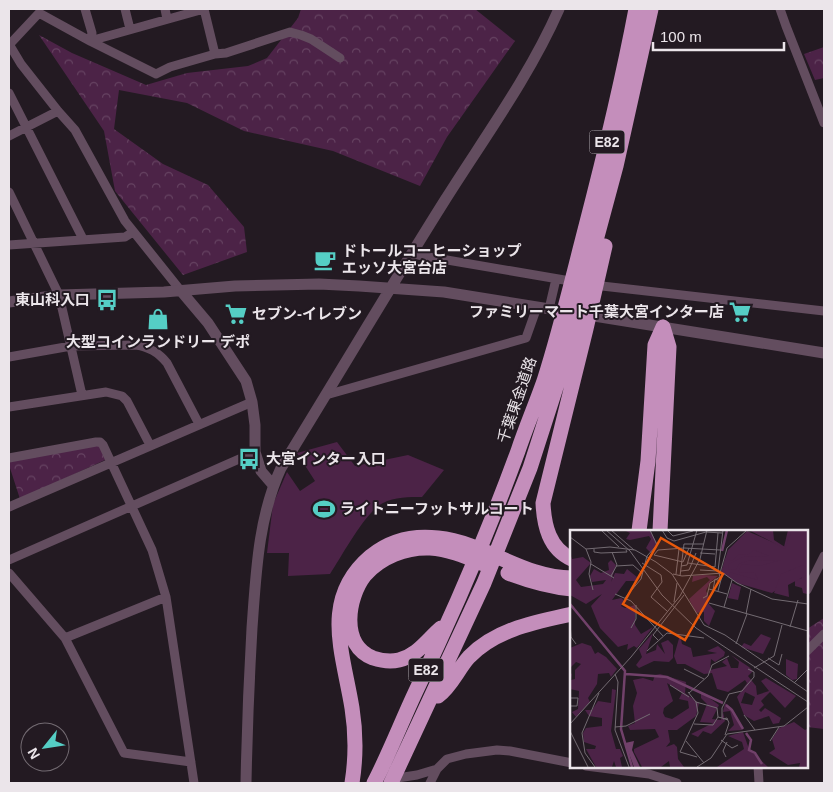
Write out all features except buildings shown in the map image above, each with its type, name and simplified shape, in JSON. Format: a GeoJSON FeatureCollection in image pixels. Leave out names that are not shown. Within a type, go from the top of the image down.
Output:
{"type":"FeatureCollection","features":[{"type":"Feature","properties":{"kind":"highway","name":"千葉東金道路"},"geometry":{"type":"LineString","coordinates":[[392,783],[484,583],[530,468],[560,378],[587,274],[606,146],[636,9]]}},
{"type":"Feature","properties":{"kind":"highway","name":"E82"},"geometry":{"type":"LineString","coordinates":[[587,274],[618,184],[616,166],[651,9]]}},
{"type":"Feature","properties":{"kind":"highway"},"geometry":{"type":"LineString","coordinates":[[570,557],[559,550],[546,530],[543,504],[573,328],[587,274]]}},
{"type":"Feature","properties":{"kind":"highway"},"geometry":{"type":"LineString","coordinates":[[658,528],[669,347],[663,327]]}},
{"type":"Feature","properties":{"kind":"highway"},"geometry":{"type":"LineString","coordinates":[[637,529],[642,511],[648,461],[655,345],[663,327]]}},
{"type":"Feature","properties":{"kind":"highway","name":"千葉東金道路"},"geometry":{"type":"LineString","coordinates":[[374,783],[450,621],[487,532],[543,382],[573,328]]}},
{"type":"Feature","properties":{"kind":"highway"},"geometry":{"type":"LineString","coordinates":[[352,783],[355,762],[352,709],[340,642],[339,608],[348,582],[365,562],[386,545],[396,541],[411,538],[438,538],[468,544],[522,568],[539,573],[570,578]]}},
{"type":"Feature","properties":{"kind":"highway"},"geometry":{"type":"LineString","coordinates":[[450,621],[417,651],[399,660],[381,660],[363,651],[353,637],[350,627],[351,607],[358,587],[365,576],[374,567],[394,555],[418,548],[431,548],[459,553],[528,581],[570,589]]}},
{"type":"Feature","properties":{"kind":"highway"},"geometry":{"type":"LineString","coordinates":[[430,702],[443,693],[461,666],[483,645],[498,636],[526,624],[570,614]]}},
{"type":"Feature","properties":{"kind":"street"},"geometry":{"type":"LineString","coordinates":[[85,9],[92,33],[90,41]]}},
{"type":"Feature","properties":{"kind":"street"},"geometry":{"type":"LineString","coordinates":[[125,9],[130,29]]}},
{"type":"Feature","properties":{"kind":"street"},"geometry":{"type":"LineString","coordinates":[[164,9],[167,19]]}},
{"type":"Feature","properties":{"kind":"street"},"geometry":{"type":"LineString","coordinates":[[90,41],[204,9],[215,54]]}},
{"type":"Feature","properties":{"kind":"street"},"geometry":{"type":"LineString","coordinates":[[246,783],[255,579],[259,544],[273,485],[281,468],[390,288],[523,78],[550,30],[559,9]]}},
{"type":"Feature","properties":{"kind":"street"},"geometry":{"type":"LineString","coordinates":[[780,9],[824,123]]}},
{"type":"Feature","properties":{"kind":"street"},"geometry":{"type":"LineString","coordinates":[[273,485],[261,471],[255,452],[255,425],[252,402],[246,381],[208,323],[180,291],[119,212],[75,130],[21,64],[9,45],[39,13],[156,74],[170,67],[215,54],[226,53],[290,32],[311,39],[340,58]]}},
{"type":"Feature","properties":{"kind":"street"},"geometry":{"type":"LineString","coordinates":[[9,93],[83,239]]}},
{"type":"Feature","properties":{"kind":"street"},"geometry":{"type":"LineString","coordinates":[[9,136],[58,111]]}},
{"type":"Feature","properties":{"kind":"street"},"geometry":{"type":"LineString","coordinates":[[9,192],[59,295],[82,395]]}},
{"type":"Feature","properties":{"kind":"street"},"geometry":{"type":"LineString","coordinates":[[9,245],[125,237],[134,232]]}},
{"type":"Feature","properties":{"kind":"street"},"geometry":{"type":"LineString","coordinates":[[412,254],[604,287],[686,294],[824,311]]}},
{"type":"Feature","properties":{"kind":"street"},"geometry":{"type":"LineString","coordinates":[[326,394],[526,338],[556,280]]}},
{"type":"Feature","properties":{"kind":"street"},"geometry":{"type":"LineString","coordinates":[[9,302],[59,295],[180,291],[235,286],[319,284],[390,288],[444,292],[824,353]]}},
{"type":"Feature","properties":{"kind":"street"},"geometry":{"type":"LineString","coordinates":[[9,357],[71,346],[136,344],[145,346],[154,350],[167,363],[199,424]]}},
{"type":"Feature","properties":{"kind":"street"},"geometry":{"type":"LineString","coordinates":[[9,408],[106,392],[122,396],[127,401],[150,445]]}},
{"type":"Feature","properties":{"kind":"street"},"geometry":{"type":"LineString","coordinates":[[9,507],[252,402]]}},
{"type":"Feature","properties":{"kind":"street"},"geometry":{"type":"LineString","coordinates":[[9,458],[100,442],[132,505],[152,550],[166,597],[194,783]]}},
{"type":"Feature","properties":{"kind":"street"},"geometry":{"type":"LineString","coordinates":[[9,560],[255,452]]}},
{"type":"Feature","properties":{"kind":"street"},"geometry":{"type":"LineString","coordinates":[[808,588],[824,556]]}},
{"type":"Feature","properties":{"kind":"street"},"geometry":{"type":"LineString","coordinates":[[9,573],[65,638],[124,753],[191,762]]}},
{"type":"Feature","properties":{"kind":"street"},"geometry":{"type":"LineString","coordinates":[[65,638],[166,597]]}},
{"type":"Feature","properties":{"kind":"street"},"geometry":{"type":"LineString","coordinates":[[808,650],[824,634]]}},
{"type":"Feature","properties":{"kind":"street"},"geometry":{"type":"LineString","coordinates":[[366,783],[416,775],[437,768],[448,759],[457,756],[497,750],[570,763]]}},
{"type":"Feature","properties":{"kind":"street"},"geometry":{"type":"LineString","coordinates":[[594,767],[649,774],[677,783]]}},
{"type":"Feature","properties":{"kind":"street"},"geometry":{"type":"LineString","coordinates":[[758,767],[759,783]]}},
{"type":"Feature","properties":{"kind":"street"},"geometry":{"type":"LineString","coordinates":[[430,783],[437,768]]}},
{"type":"Feature","properties":{"kind":"green space"},"geometry":{"type":"Polygon","coordinates":[[[301,9],[475,9],[515,41],[447,137],[420,186],[333,151],[244,131],[187,103],[119,90],[114,129],[163,164],[208,185],[244,227],[247,252],[183,275],[115,191],[104,131],[39,35],[72,53],[146,85],[187,73],[248,66],[267,58],[298,18],[301,9]]]}},
{"type":"Feature","properties":{"kind":"green space"},"geometry":{"type":"Polygon","coordinates":[[[824,47],[824,78],[815,80],[804,54],[824,47]]]}},
{"type":"Feature","properties":{"kind":"green space","name":"ライトニーフットサルコート"},"geometry":{"type":"Polygon","coordinates":[[[337,442],[355,466],[408,455],[444,470],[422,497],[392,500],[376,508],[361,525],[330,574],[288,576],[289,553],[267,553],[273,504],[287,472],[300,491],[315,481],[297,453],[337,442]]]}},
{"type":"Feature","properties":{"kind":"green space"},"geometry":{"type":"Polygon","coordinates":[[[98,444],[106,455],[105,460],[20,499],[9,460],[98,444]]]}},
{"type":"Feature","properties":{"kind":"green space"},"geometry":{"type":"Polygon","coordinates":[[[824,618],[824,729],[808,727],[808,628],[824,618]]]}},
{"type":"Feature","properties":{"kind":"place","name":"ドトールコーヒーショップ エッソ大宮台店"},"geometry":{"type":"Point","coordinates":[325,260]}},
{"type":"Feature","properties":{"kind":"place","name":"東山科入口"},"geometry":{"type":"Point","coordinates":[107,300]}},
{"type":"Feature","properties":{"kind":"place","name":"ファミリーマート千葉大宮インター店"},"geometry":{"type":"Point","coordinates":[740,312]}},
{"type":"Feature","properties":{"kind":"place","name":"セブン-イレブン"},"geometry":{"type":"Point","coordinates":[236,314]}},
{"type":"Feature","properties":{"kind":"place","name":"大型コインランドリー デポ"},"geometry":{"type":"Point","coordinates":[158,319]}},
{"type":"Feature","properties":{"kind":"place","name":"大宮インター入口"},"geometry":{"type":"Point","coordinates":[249,459]}},
{"type":"Feature","properties":{"kind":"place","name":"ライトニーフットサルコート"},"geometry":{"type":"Point","coordinates":[324,509]}}]}
